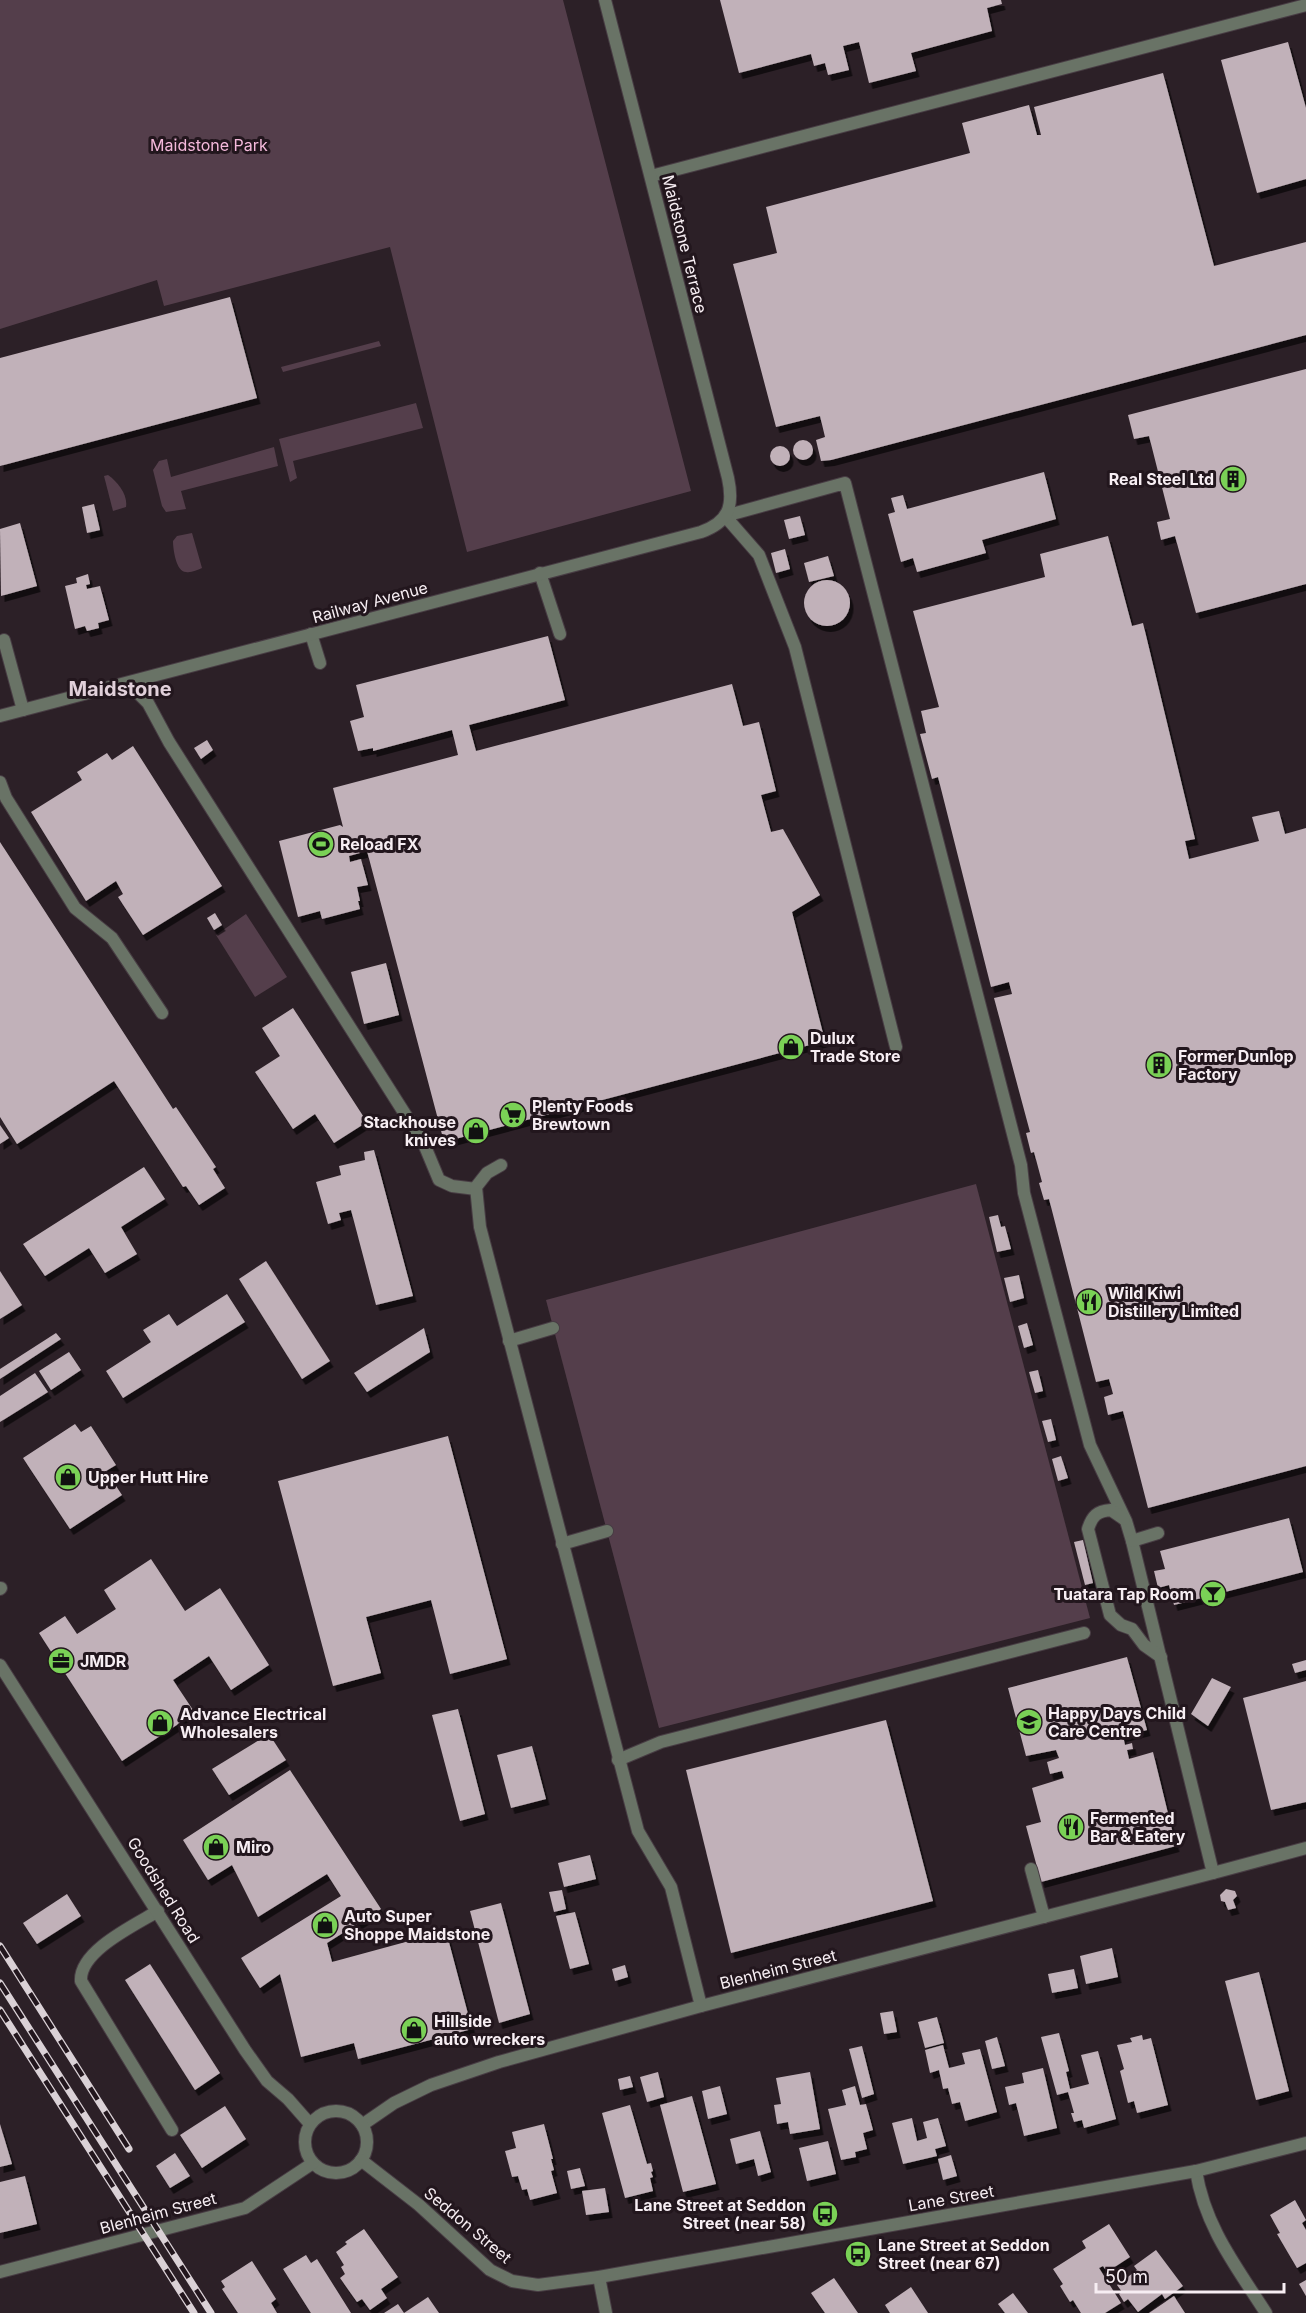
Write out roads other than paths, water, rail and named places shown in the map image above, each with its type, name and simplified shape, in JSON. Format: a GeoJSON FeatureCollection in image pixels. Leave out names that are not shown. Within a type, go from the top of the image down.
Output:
{"type":"FeatureCollection","features":[{"type":"Feature","properties":{"kind":"street","name":"Maidstone Terrace"},"geometry":{"type":"LineString","coordinates":[[605,0],[732,497],[725,516]]}},
{"type":"Feature","properties":{"kind":"street"},"geometry":{"type":"LineString","coordinates":[[651,176],[1306,5]]}},
{"type":"Feature","properties":{"kind":"street","name":"Railway Avenue"},"geometry":{"type":"LineString","coordinates":[[0,716],[701,532],[716,526],[725,516],[845,483],[1021,1165],[1024,1192],[1090,1445],[1126,1521]]}},
{"type":"Feature","properties":{"kind":"street"},"geometry":{"type":"LineString","coordinates":[[725,516],[759,555],[795,647],[896,1047]]}},
{"type":"Feature","properties":{"kind":"street"},"geometry":{"type":"LineString","coordinates":[[540,573],[560,634]]}},
{"type":"Feature","properties":{"kind":"street"},"geometry":{"type":"LineString","coordinates":[[311,634],[320,663]]}},
{"type":"Feature","properties":{"kind":"street"},"geometry":{"type":"LineString","coordinates":[[4,640],[23,710]]}},
{"type":"Feature","properties":{"kind":"street"},"geometry":{"type":"LineString","coordinates":[[128,682],[148,703],[176,752],[424,1144],[440,1180],[452,1186],[476,1189]]}},
{"type":"Feature","properties":{"kind":"street"},"geometry":{"type":"LineString","coordinates":[[0,782],[6,798],[75,908],[112,938],[162,1013]]}},
{"type":"Feature","properties":{"kind":"street"},"geometry":{"type":"LineString","coordinates":[[501,1165],[487,1173],[476,1187],[480,1227],[638,1831],[671,1887],[701,2006]]}},
{"type":"Feature","properties":{"kind":"street"},"geometry":{"type":"LineString","coordinates":[[509,1341],[554,1328]]}},
{"type":"Feature","properties":{"kind":"street"},"geometry":{"type":"LineString","coordinates":[[1161,1657],[1144,1645],[1132,1629],[1121,1625],[1110,1615],[1088,1529],[1092,1517],[1100,1511],[1112,1510],[1126,1521],[1161,1657],[1213,1872]]}},
{"type":"Feature","properties":{"kind":"street"},"geometry":{"type":"LineString","coordinates":[[562,1544],[607,1531]]}},
{"type":"Feature","properties":{"kind":"street"},"geometry":{"type":"LineString","coordinates":[[1132,1541],[1158,1533]]}},
{"type":"Feature","properties":{"kind":"street"},"geometry":{"type":"LineString","coordinates":[[618,1760],[661,1742],[1084,1633]]}},
{"type":"Feature","properties":{"kind":"street","name":"Goodshed Road"},"geometry":{"type":"LineString","coordinates":[[0,1665],[245,2050],[267,2081],[288,2099],[310,2124]]}},
{"type":"Feature","properties":{"kind":"street","name":"Blenheim Street"},"geometry":{"type":"LineString","coordinates":[[362,2125],[394,2103],[431,2085],[510,2059],[701,2006],[1306,1848]]}},
{"type":"Feature","properties":{"kind":"street"},"geometry":{"type":"LineString","coordinates":[[1031,1869],[1044,1917]]}},
{"type":"Feature","properties":{"kind":"street"},"geometry":{"type":"LineString","coordinates":[[158,1911],[89,1957],[81,1974],[81,1981],[172,2130]]}},
{"type":"Feature","properties":{"kind":"street"},"geometry":{"type":"LineString","coordinates":[[336,2110],[355,2117],[362,2125],[367,2142],[361,2160],[355,2166],[338,2173],[320,2169],[313,2163],[305,2144],[310,2124],[317,2117],[336,2110]]}},
{"type":"Feature","properties":{"kind":"street","name":"Lane Street"},"geometry":{"type":"LineString","coordinates":[[599,2277],[1196,2171],[1306,2143]]}},
{"type":"Feature","properties":{"kind":"street","name":"Seddon Street"},"geometry":{"type":"LineString","coordinates":[[361,2160],[419,2205],[490,2270],[512,2281],[538,2285],[599,2277]]}},
{"type":"Feature","properties":{"kind":"street","name":"Blenheim Street"},"geometry":{"type":"LineString","coordinates":[[0,2272],[245,2208],[313,2163]]}},
{"type":"Feature","properties":{"kind":"street"},"geometry":{"type":"LineString","coordinates":[[1196,2171],[1199,2192],[1213,2230],[1266,2313]]}},
{"type":"Feature","properties":{"kind":"street"},"geometry":{"type":"LineString","coordinates":[[599,2277],[606,2313]]}},
{"type":"Feature","properties":{"kind":"railway"},"geometry":{"type":"LineString","coordinates":[[0,1946],[129,2149]]}},
{"type":"Feature","properties":{"kind":"railway"},"geometry":{"type":"LineString","coordinates":[[0,1983],[211,2313]]}},
{"type":"Feature","properties":{"kind":"railway"},"geometry":{"type":"LineString","coordinates":[[0,2010],[194,2313]]}},
{"type":"Feature","properties":{"kind":"place","name":"Real Steel Ltd"},"geometry":{"type":"Point","coordinates":[1233,479]}},
{"type":"Feature","properties":{"kind":"place","name":"Reload FX"},"geometry":{"type":"Point","coordinates":[321,844]}},
{"type":"Feature","properties":{"kind":"place","name":"Dulux Trade Store"},"geometry":{"type":"Point","coordinates":[791,1047]}},
{"type":"Feature","properties":{"kind":"place","name":"Former Dunlop Factory"},"geometry":{"type":"Point","coordinates":[1159,1065]}},
{"type":"Feature","properties":{"kind":"place","name":"Plenty Foods Brewtown"},"geometry":{"type":"Point","coordinates":[513,1115]}},
{"type":"Feature","properties":{"kind":"place","name":"Stackhouse knives"},"geometry":{"type":"Point","coordinates":[476,1131]}},
{"type":"Feature","properties":{"kind":"place","name":"Wild Kiwi Distillery Limited"},"geometry":{"type":"Point","coordinates":[1089,1302]}},
{"type":"Feature","properties":{"kind":"place","name":"Upper Hutt Hire"},"geometry":{"type":"Point","coordinates":[68,1477]}},
{"type":"Feature","properties":{"kind":"place","name":"Tuatara Tap Room"},"geometry":{"type":"Point","coordinates":[1213,1594]}},
{"type":"Feature","properties":{"kind":"place","name":"JMDR"},"geometry":{"type":"Point","coordinates":[61,1661]}},
{"type":"Feature","properties":{"kind":"place","name":"Happy Days Child Care Centre"},"geometry":{"type":"Point","coordinates":[1029,1722]}},
{"type":"Feature","properties":{"kind":"place","name":"Advance Electrical Wholesalers"},"geometry":{"type":"Point","coordinates":[160,1723]}},
{"type":"Feature","properties":{"kind":"place","name":"Fermented Bar & Eatery"},"geometry":{"type":"Point","coordinates":[1071,1827]}},
{"type":"Feature","properties":{"kind":"place","name":"Miro"},"geometry":{"type":"Point","coordinates":[216,1847]}},
{"type":"Feature","properties":{"kind":"place","name":"Auto Super Shoppe Maidstone"},"geometry":{"type":"Point","coordinates":[325,1925]}},
{"type":"Feature","properties":{"kind":"place","name":"Hillside auto wreckers"},"geometry":{"type":"Point","coordinates":[414,2030]}},
{"type":"Feature","properties":{"kind":"place","name":"Lane Street at Seddon Street (near 58)"},"geometry":{"type":"Point","coordinates":[825,2214]}},
{"type":"Feature","properties":{"kind":"place","name":"Lane Street at Seddon Street (near 67)"},"geometry":{"type":"Point","coordinates":[858,2254]}},
{"type":"Feature","properties":{"kind":"district","name":"Maidstone"},"geometry":{"type":"Point","coordinates":[120,689]}},
{"type":"Feature","properties":{"kind":"park label","name":"Maidstone Park"},"geometry":{"type":"Point","coordinates":[209,145]}}]}
